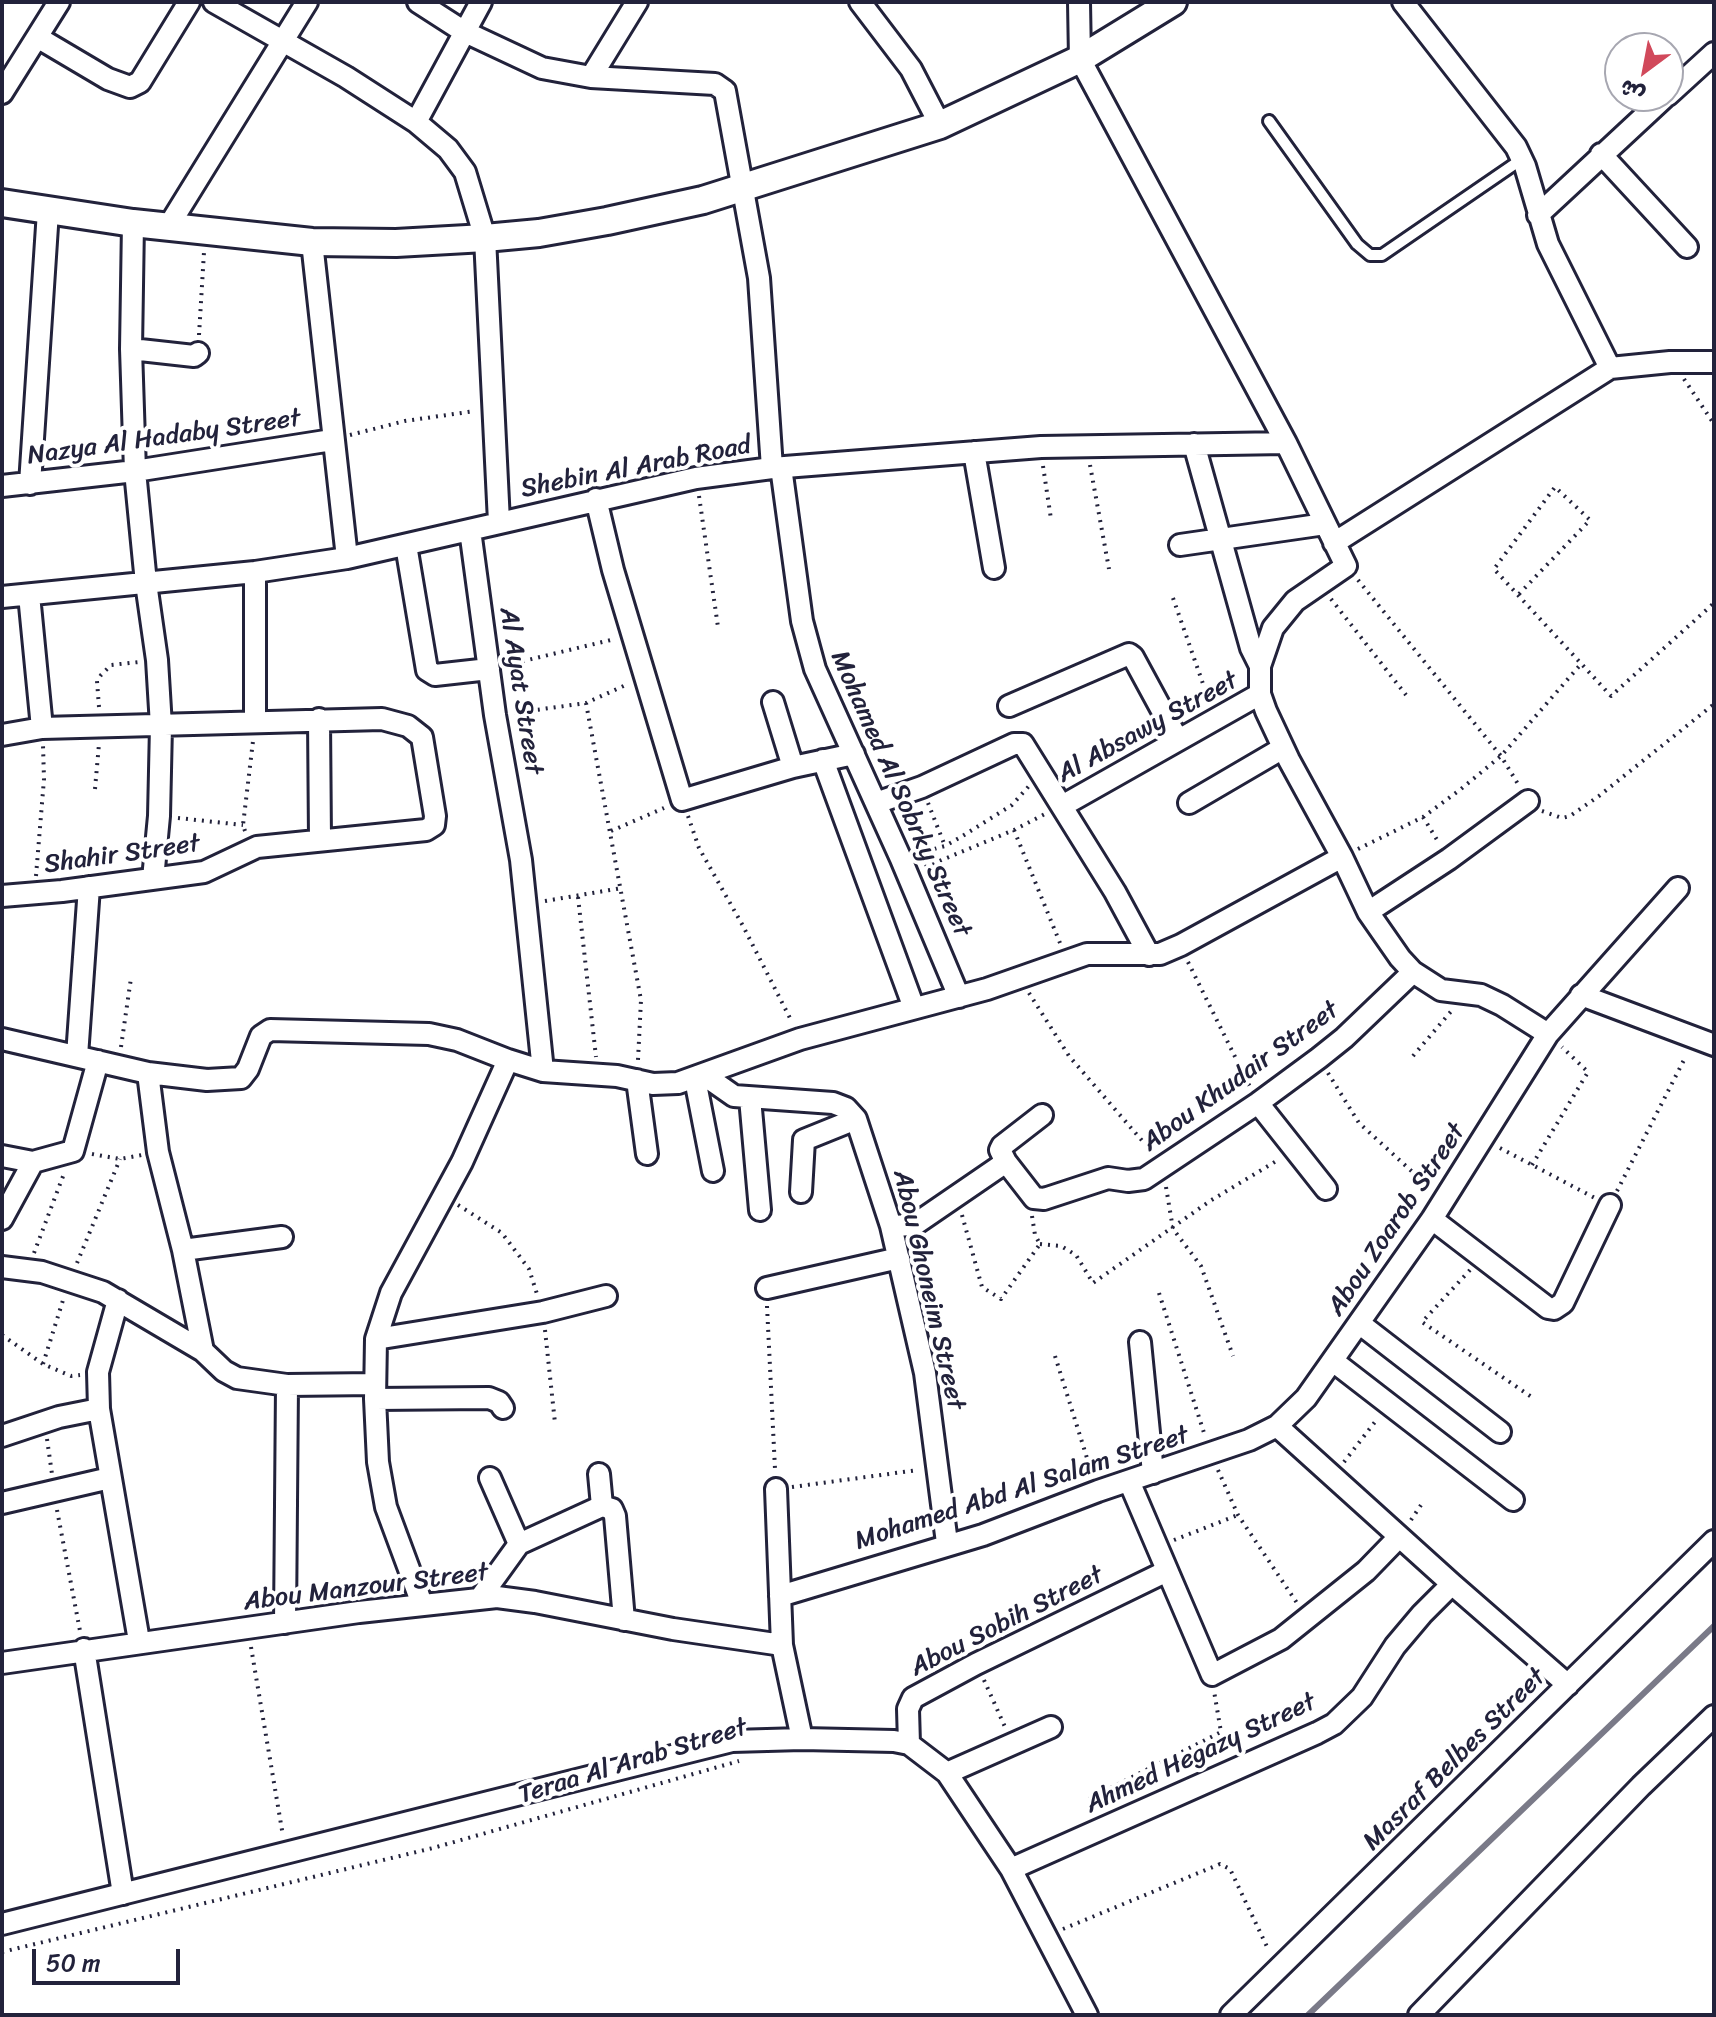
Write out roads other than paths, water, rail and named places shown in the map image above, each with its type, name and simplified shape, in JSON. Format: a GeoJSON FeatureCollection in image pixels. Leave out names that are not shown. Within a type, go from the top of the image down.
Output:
{"type":"FeatureCollection","features":[{"type":"Feature","properties":{"kind":"street"},"geometry":{"type":"LineString","coordinates":[[2,93],[59,2]]}},
{"type":"Feature","properties":{"kind":"street"},"geometry":{"type":"LineString","coordinates":[[37,37],[108,79],[130,87],[140,82],[189,2]]}},
{"type":"Feature","properties":{"kind":"street"},"geometry":{"type":"LineString","coordinates":[[214,2],[416,122],[448,149],[465,172],[485,238],[499,522]]}},
{"type":"Feature","properties":{"kind":"street"},"geometry":{"type":"LineString","coordinates":[[168,227],[307,2]]}},
{"type":"Feature","properties":{"kind":"street"},"geometry":{"type":"LineString","coordinates":[[418,2],[463,31],[542,68],[591,77],[637,2]]}},
{"type":"Feature","properties":{"kind":"street"},"geometry":{"type":"LineString","coordinates":[[416,122],[481,2]]}},
{"type":"Feature","properties":{"kind":"street"},"geometry":{"type":"LineString","coordinates":[[860,2],[911,69],[940,125]]}},
{"type":"Feature","properties":{"kind":"street"},"geometry":{"type":"LineString","coordinates":[[1079,2],[1080,59],[1286,443],[1346,566],[1319,583],[1283,613],[1273,628],[1260,666],[1260,694],[1283,748],[1368,912],[1388,945],[1413,972],[1445,992],[1481,995],[1548,1034]]}},
{"type":"Feature","properties":{"kind":"street"},"geometry":{"type":"LineString","coordinates":[[2,203],[133,223],[312,242],[396,243],[539,233],[703,200],[940,125],[1080,59],[1173,2]]}},
{"type":"Feature","properties":{"kind":"street"},"geometry":{"type":"LineString","coordinates":[[1403,2],[1516,147],[1538,215],[1559,266],[1610,368]]}},
{"type":"Feature","properties":{"kind":"street"},"geometry":{"type":"LineString","coordinates":[[1684,80],[1714,53]]}},
{"type":"Feature","properties":{"kind":"street","name":"Mohamed Al Sobrky Street"},"geometry":{"type":"LineString","coordinates":[[591,77],[715,84],[725,91],[760,293],[776,467],[808,646],[824,693],[905,866],[959,997]]}},
{"type":"Feature","properties":{"kind":"street"},"geometry":{"type":"LineString","coordinates":[[1538,215],[1648,112]]}},
{"type":"Feature","properties":{"kind":"street"},"geometry":{"type":"LineString","coordinates":[[1601,154],[1687,247]]}},
{"type":"Feature","properties":{"kind":"street"},"geometry":{"type":"LineString","coordinates":[[30,484],[48,211]]}},
{"type":"Feature","properties":{"kind":"street"},"geometry":{"type":"LineString","coordinates":[[133,223],[131,349],[135,471],[157,660],[161,726],[159,816],[153,879]]}},
{"type":"Feature","properties":{"kind":"street"},"geometry":{"type":"LineString","coordinates":[[312,242],[347,558]]}},
{"type":"Feature","properties":{"kind":"street"},"geometry":{"type":"LineString","coordinates":[[131,349],[194,356],[198,353]]}},
{"type":"Feature","properties":{"kind":"street"},"geometry":{"type":"LineString","coordinates":[[1180,545],[1330,534],[1610,368],[1670,362],[1714,362]]}},
{"type":"Feature","properties":{"kind":"street","name":"Nazya Al Hadaby Street"},"geometry":{"type":"LineString","coordinates":[[2,486],[135,471],[332,440]]}},
{"type":"Feature","properties":{"kind":"street","name":"Shebin Al Arab Road"},"geometry":{"type":"LineString","coordinates":[[2,597],[255,572],[347,558],[596,499],[696,478],[776,467],[1041,447],[1286,443]]}},
{"type":"Feature","properties":{"kind":"street"},"geometry":{"type":"LineString","coordinates":[[1194,444],[1251,648],[1260,666]]}},
{"type":"Feature","properties":{"kind":"street"},"geometry":{"type":"LineString","coordinates":[[974,452],[994,568]]}},
{"type":"Feature","properties":{"kind":"street"},"geometry":{"type":"LineString","coordinates":[[596,499],[632,635],[682,800],[793,767],[854,754]]}},
{"type":"Feature","properties":{"kind":"street","name":"Al Ayat Street"},"geometry":{"type":"LineString","coordinates":[[470,530],[495,715],[527,903],[543,1071]]}},
{"type":"Feature","properties":{"kind":"street"},"geometry":{"type":"LineString","coordinates":[[406,545],[427,670],[435,675],[489,669]]}},
{"type":"Feature","properties":{"kind":"street"},"geometry":{"type":"LineString","coordinates":[[255,572],[255,722]]}},
{"type":"Feature","properties":{"kind":"street"},"geometry":{"type":"LineString","coordinates":[[29,595],[42,728]]}},
{"type":"Feature","properties":{"kind":"street"},"geometry":{"type":"LineString","coordinates":[[1009,706],[1127,654],[1133,657],[1178,740]]}},
{"type":"Feature","properties":{"kind":"street","name":"Al Absawy Street"},"geometry":{"type":"LineString","coordinates":[[1062,806],[1260,694]]}},
{"type":"Feature","properties":{"kind":"street"},"geometry":{"type":"LineString","coordinates":[[773,702],[793,767]]}},
{"type":"Feature","properties":{"kind":"street"},"geometry":{"type":"LineString","coordinates":[[2,735],[42,728],[319,719],[320,840]]}},
{"type":"Feature","properties":{"kind":"street","name":"Shahir Street"},"geometry":{"type":"LineString","coordinates":[[2,896],[204,872],[266,844],[426,830],[434,825],[425,745],[419,733],[408,726],[382,719],[319,719]]}},
{"type":"Feature","properties":{"kind":"street"},"geometry":{"type":"LineString","coordinates":[[876,803],[922,787],[1020,743],[1041,771],[1115,892],[1149,955]]}},
{"type":"Feature","properties":{"kind":"street"},"geometry":{"type":"LineString","coordinates":[[1189,803],[1283,748]]}},
{"type":"Feature","properties":{"kind":"street"},"geometry":{"type":"LineString","coordinates":[[823,760],[914,1008]]}},
{"type":"Feature","properties":{"kind":"street"},"geometry":{"type":"LineString","coordinates":[[1368,912],[1449,859],[1528,801]]}},
{"type":"Feature","properties":{"kind":"street"},"geometry":{"type":"LineString","coordinates":[[2,1039],[148,1073],[207,1080],[241,1078],[248,1069],[261,1036],[270,1030],[429,1034],[457,1040],[543,1071],[670,1084],[700,1077],[800,1039],[959,997],[1067,960],[1101,953],[1160,954],[1342,857]]}},
{"type":"Feature","properties":{"kind":"street"},"geometry":{"type":"LineString","coordinates":[[77,1056],[89,887]]}},
{"type":"Feature","properties":{"kind":"street","name":"Abou Zoarob Street"},"geometry":{"type":"LineString","coordinates":[[1277,1426],[1306,1398],[1432,1219],[1548,1034],[1678,888]]}},
{"type":"Feature","properties":{"kind":"street","name":"Abou Khudair Street"},"geometry":{"type":"LineString","coordinates":[[1003,1156],[1029,1193],[1040,1200],[1108,1178],[1137,1181],[1258,1103],[1319,1058],[1413,972]]}},
{"type":"Feature","properties":{"kind":"street"},"geometry":{"type":"LineString","coordinates":[[1581,995],[1705,1041]]}},
{"type":"Feature","properties":{"kind":"street"},"geometry":{"type":"LineString","coordinates":[[422,1604],[386,1507],[378,1462],[376,1339],[391,1293],[444,1196],[508,1060]]}},
{"type":"Feature","properties":{"kind":"street"},"geometry":{"type":"LineString","coordinates":[[2,1156],[33,1162],[73,1151],[108,1064]]}},
{"type":"Feature","properties":{"kind":"street"},"geometry":{"type":"LineString","coordinates":[[148,1073],[158,1152],[183,1250],[203,1351]]}},
{"type":"Feature","properties":{"kind":"street"},"geometry":{"type":"LineString","coordinates":[[700,1077],[734,1096],[833,1103],[846,1108],[856,1119],[804,1140],[801,1192]]}},
{"type":"Feature","properties":{"kind":"street"},"geometry":{"type":"LineString","coordinates":[[700,1077],[713,1171]]}},
{"type":"Feature","properties":{"kind":"street"},"geometry":{"type":"LineString","coordinates":[[637,1080],[647,1154]]}},
{"type":"Feature","properties":{"kind":"street"},"geometry":{"type":"LineString","coordinates":[[750,1098],[760,1210]]}},
{"type":"Feature","properties":{"kind":"street"},"geometry":{"type":"LineString","coordinates":[[1258,1103],[1326,1189]]}},
{"type":"Feature","properties":{"kind":"street"},"geometry":{"type":"LineString","coordinates":[[891,1226],[914,1225],[957,1197],[1003,1156],[1042,1115]]}},
{"type":"Feature","properties":{"kind":"street","name":"Abou Ghoneim Street"},"geometry":{"type":"LineString","coordinates":[[856,1119],[891,1226],[928,1388],[947,1543]]}},
{"type":"Feature","properties":{"kind":"street"},"geometry":{"type":"LineString","coordinates":[[2,1219],[33,1162]]}},
{"type":"Feature","properties":{"kind":"street"},"geometry":{"type":"LineString","coordinates":[[1432,1219],[1548,1308],[1557,1308],[1563,1303],[1610,1205]]}},
{"type":"Feature","properties":{"kind":"street"},"geometry":{"type":"LineString","coordinates":[[183,1250],[282,1237]]}},
{"type":"Feature","properties":{"kind":"street"},"geometry":{"type":"LineString","coordinates":[[767,1288],[899,1258]]}},
{"type":"Feature","properties":{"kind":"street"},"geometry":{"type":"LineString","coordinates":[[2,1267],[28,1270],[103,1292],[203,1351],[216,1366],[237,1378],[287,1385],[489,1398],[499,1402],[503,1408]]}},
{"type":"Feature","properties":{"kind":"street"},"geometry":{"type":"LineString","coordinates":[[376,1339],[543,1312],[606,1296]]}},
{"type":"Feature","properties":{"kind":"street"},"geometry":{"type":"LineString","coordinates":[[118,1300],[98,1372],[99,1409],[139,1641]]}},
{"type":"Feature","properties":{"kind":"street"},"geometry":{"type":"LineString","coordinates":[[1359,1323],[1500,1432]]}},
{"type":"Feature","properties":{"kind":"street"},"geometry":{"type":"LineString","coordinates":[[1140,1342],[1153,1473]]}},
{"type":"Feature","properties":{"kind":"street"},"geometry":{"type":"LineString","coordinates":[[1333,1361],[1513,1500]]}},
{"type":"Feature","properties":{"kind":"street"},"geometry":{"type":"LineString","coordinates":[[285,1623],[287,1385]]}},
{"type":"Feature","properties":{"kind":"street"},"geometry":{"type":"LineString","coordinates":[[2,1436],[45,1421],[99,1409]]}},
{"type":"Feature","properties":{"kind":"street"},"geometry":{"type":"LineString","coordinates":[[1277,1426],[1568,1685]]}},
{"type":"Feature","properties":{"kind":"street","name":"Mohamed Abd Al Salam Street"},"geometry":{"type":"LineString","coordinates":[[780,1596],[947,1543],[983,1535],[1098,1491],[1211,1454],[1277,1426]]}},
{"type":"Feature","properties":{"kind":"street"},"geometry":{"type":"LineString","coordinates":[[599,1474],[602,1506]]}},
{"type":"Feature","properties":{"kind":"street"},"geometry":{"type":"LineString","coordinates":[[2,1503],[110,1478]]}},
{"type":"Feature","properties":{"kind":"street"},"geometry":{"type":"LineString","coordinates":[[490,1478],[519,1544]]}},
{"type":"Feature","properties":{"kind":"street"},"geometry":{"type":"LineString","coordinates":[[1129,1481],[1212,1675],[1281,1639],[1366,1571],[1399,1537]]}},
{"type":"Feature","properties":{"kind":"street"},"geometry":{"type":"LineString","coordinates":[[776,1489],[782,1645],[802,1739]]}},
{"type":"Feature","properties":{"kind":"street"},"geometry":{"type":"LineString","coordinates":[[480,1598],[519,1544],[602,1506],[612,1509],[615,1516],[624,1620]]}},
{"type":"Feature","properties":{"kind":"street","name":"Masraf Belbes Street"},"geometry":{"type":"LineString","coordinates":[[1231,2015],[1714,1541]]}},
{"type":"Feature","properties":{"kind":"street","name":"Abou Sobih Street"},"geometry":{"type":"LineString","coordinates":[[909,1744],[908,1709],[911,1700],[976,1664],[1167,1571]]}},
{"type":"Feature","properties":{"kind":"street","name":"Ahmed Hegazy Street"},"geometry":{"type":"LineString","coordinates":[[1011,1869],[1334,1724],[1362,1697],[1404,1635],[1452,1584]]}},
{"type":"Feature","properties":{"kind":"street","name":"Abou Manzour Street"},"geometry":{"type":"LineString","coordinates":[[2,1663],[139,1641],[480,1598],[511,1598],[782,1645]]}},
{"type":"Feature","properties":{"kind":"street"},"geometry":{"type":"LineString","coordinates":[[84,1649],[123,1894]]}},
{"type":"Feature","properties":{"kind":"street"},"geometry":{"type":"LineString","coordinates":[[1419,2015],[1641,1786],[1714,1716]]}},
{"type":"Feature","properties":{"kind":"street"},"geometry":{"type":"LineString","coordinates":[[947,1773],[1051,1727]]}},
{"type":"Feature","properties":{"kind":"street","name":"Teraa Al Arab Street"},"geometry":{"type":"LineString","coordinates":[[2,1924],[732,1741],[866,1740],[909,1744]]}},
{"type":"Feature","properties":{"kind":"street"},"geometry":{"type":"LineString","coordinates":[[909,1744],[947,1773],[1011,1869],[1087,2015]]}},
{"type":"Feature","properties":{"kind":"lane"},"geometry":{"type":"LineString","coordinates":[[1269,121],[1357,244],[1370,255],[1382,255],[1522,159]]}},
{"type":"Feature","properties":{"kind":"waterway"},"geometry":{"type":"LineString","coordinates":[[1308,2015],[1714,1626]]}}]}
